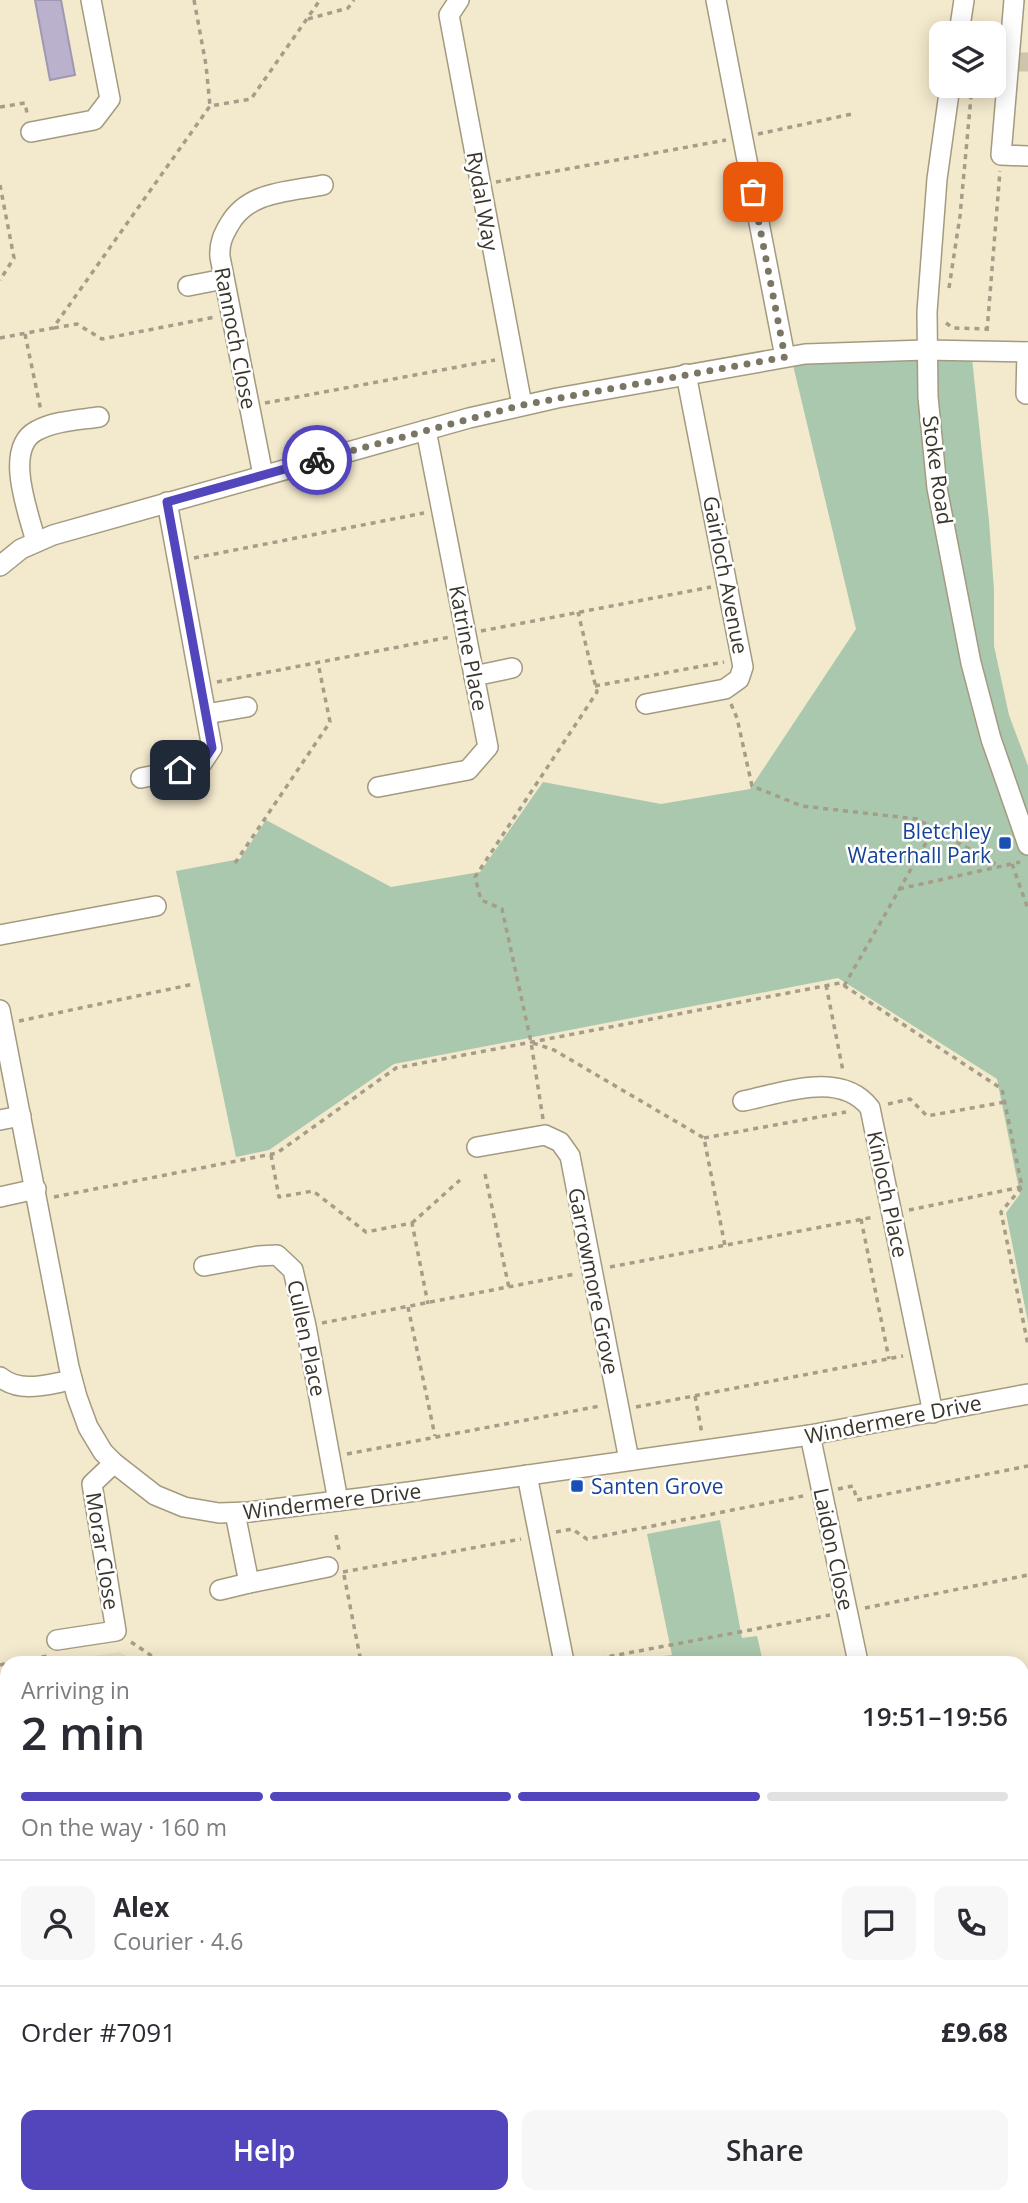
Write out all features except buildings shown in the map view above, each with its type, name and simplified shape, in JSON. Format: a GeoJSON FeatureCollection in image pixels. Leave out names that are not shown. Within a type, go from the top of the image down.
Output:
{"type":"FeatureCollection","features":[{"type":"Feature","properties":{"kind":"street"},"geometry":{"type":"LineString","coordinates":[[31,132],[94,120],[110,99],[91,0]]}},
{"type":"Feature","properties":{"kind":"street","name":"Rydal Way"},"geometry":{"type":"LineString","coordinates":[[459,0],[449,15],[522,405]]}},
{"type":"Feature","properties":{"kind":"street"},"geometry":{"type":"LineString","coordinates":[[716,0],[785,357]]}},
{"type":"Feature","properties":{"kind":"street"},"geometry":{"type":"LineString","coordinates":[[961,21],[964,0]]}},
{"type":"Feature","properties":{"kind":"street"},"geometry":{"type":"LineString","coordinates":[[1014,0],[1012,62],[1001,155],[1028,156]]}},
{"type":"Feature","properties":{"kind":"street","name":"Stoke Road"},"geometry":{"type":"LineString","coordinates":[[948,98],[937,179],[925,350],[937,488],[971,663],[992,739],[1028,845]]}},
{"type":"Feature","properties":{"kind":"street","name":"Rannoch Close"},"geometry":{"type":"LineString","coordinates":[[263,475],[224,279],[220,244],[237,212],[255,199],[323,185]]}},
{"type":"Feature","properties":{"kind":"street"},"geometry":{"type":"LineString","coordinates":[[188,286],[224,279]]}},
{"type":"Feature","properties":{"kind":"street"},"geometry":{"type":"LineString","coordinates":[[0,566],[36,542],[167,502],[426,430],[522,405],[785,357],[925,350],[1028,352],[1026,394]]}},
{"type":"Feature","properties":{"kind":"street","name":"Gairloch Avenue"},"geometry":{"type":"LineString","coordinates":[[686,374],[743,658],[739,679],[725,689]]}},
{"type":"Feature","properties":{"kind":"street"},"geometry":{"type":"LineString","coordinates":[[36,542],[19,468],[19,456],[27,439],[44,427],[99,417]]}},
{"type":"Feature","properties":{"kind":"street","name":"Katrine Place"},"geometry":{"type":"LineString","coordinates":[[378,787],[468,770],[488,747],[426,430]]}},
{"type":"Feature","properties":{"kind":"street"},"geometry":{"type":"LineString","coordinates":[[141,778],[200,766],[212,748],[167,502]]}},
{"type":"Feature","properties":{"kind":"street"},"geometry":{"type":"LineString","coordinates":[[474,676],[512,668]]}},
{"type":"Feature","properties":{"kind":"street"},"geometry":{"type":"LineString","coordinates":[[646,704],[725,689]]}},
{"type":"Feature","properties":{"kind":"street"},"geometry":{"type":"LineString","coordinates":[[206,714],[247,707]]}},
{"type":"Feature","properties":{"kind":"street"},"geometry":{"type":"LineString","coordinates":[[0,935],[156,906]]}},
{"type":"Feature","properties":{"kind":"street","name":"Windermere Drive"},"geometry":{"type":"LineString","coordinates":[[1,1017],[72,1380],[89,1427],[103,1452],[143,1487],[173,1503],[206,1512],[235,1513],[338,1501],[810,1435],[1028,1394]]}},
{"type":"Feature","properties":{"kind":"street"},"geometry":{"type":"LineString","coordinates":[[743,1101],[822,1086],[847,1090]]}},
{"type":"Feature","properties":{"kind":"street","name":"Kinloch Place"},"geometry":{"type":"LineString","coordinates":[[847,1090],[861,1098],[870,1108],[933,1413]]}},
{"type":"Feature","properties":{"kind":"street"},"geometry":{"type":"LineString","coordinates":[[0,1120],[21,1116]]}},
{"type":"Feature","properties":{"kind":"street"},"geometry":{"type":"LineString","coordinates":[[477,1147],[545,1135]]}},
{"type":"Feature","properties":{"kind":"street","name":"Garrowmore Grove"},"geometry":{"type":"LineString","coordinates":[[545,1135],[560,1142],[570,1156],[629,1460]]}},
{"type":"Feature","properties":{"kind":"street"},"geometry":{"type":"LineString","coordinates":[[0,1197],[37,1195]]}},
{"type":"Feature","properties":{"kind":"street","name":"Cullen Place"},"geometry":{"type":"LineString","coordinates":[[204,1266],[276,1255],[293,1270],[338,1501]]}},
{"type":"Feature","properties":{"kind":"street"},"geometry":{"type":"LineString","coordinates":[[0,1377],[15,1386],[28,1387],[72,1380]]}},
{"type":"Feature","properties":{"kind":"street","name":"Laidon Close"},"geometry":{"type":"LineString","coordinates":[[810,1435],[857,1656]]}},
{"type":"Feature","properties":{"kind":"street","name":"Morar Close"},"geometry":{"type":"LineString","coordinates":[[57,1640],[116,1631],[92,1484],[114,1463]]}},
{"type":"Feature","properties":{"kind":"street"},"geometry":{"type":"LineString","coordinates":[[527,1475],[563,1656]]}},
{"type":"Feature","properties":{"kind":"street"},"geometry":{"type":"LineString","coordinates":[[235,1513],[249,1583]]}},
{"type":"Feature","properties":{"kind":"street"},"geometry":{"type":"LineString","coordinates":[[220,1590],[336,1570]]}},
{"type":"Feature","properties":{"kind":"path"},"geometry":{"type":"LineString","coordinates":[[53,328],[210,106],[206,65],[194,0]]}},
{"type":"Feature","properties":{"kind":"path"},"geometry":{"type":"LineString","coordinates":[[210,106],[251,99],[320,0]]}},
{"type":"Feature","properties":{"kind":"path"},"geometry":{"type":"LineString","coordinates":[[347,0],[348,8]]}},
{"type":"Feature","properties":{"kind":"path"},"geometry":{"type":"LineString","coordinates":[[306,20],[348,8],[354,0]]}},
{"type":"Feature","properties":{"kind":"path"},"geometry":{"type":"LineString","coordinates":[[949,288],[960,216],[971,98]]}},
{"type":"Feature","properties":{"kind":"path"},"geometry":{"type":"LineString","coordinates":[[0,107],[25,103],[31,132]]}},
{"type":"Feature","properties":{"kind":"path"},"geometry":{"type":"LineString","coordinates":[[481,185],[852,114]]}},
{"type":"Feature","properties":{"kind":"path"},"geometry":{"type":"LineString","coordinates":[[985,351],[1001,155]]}},
{"type":"Feature","properties":{"kind":"path"},"geometry":{"type":"LineString","coordinates":[[0,185],[14,258],[0,280]]}},
{"type":"Feature","properties":{"kind":"path"},"geometry":{"type":"LineString","coordinates":[[945,313],[946,322],[953,328],[988,329]]}},
{"type":"Feature","properties":{"kind":"path"},"geometry":{"type":"LineString","coordinates":[[0,338],[77,324],[102,339],[231,314]]}},
{"type":"Feature","properties":{"kind":"path"},"geometry":{"type":"LineString","coordinates":[[25,334],[44,427]]}},
{"type":"Feature","properties":{"kind":"path"},"geometry":{"type":"LineString","coordinates":[[249,406],[512,356]]}},
{"type":"Feature","properties":{"kind":"path"},"geometry":{"type":"LineString","coordinates":[[178,561],[442,509]]}},
{"type":"Feature","properties":{"kind":"path"},"geometry":{"type":"LineString","coordinates":[[545,1135],[531,1042],[502,909],[481,900],[475,877],[597,692],[579,612]]}},
{"type":"Feature","properties":{"kind":"path"},"geometry":{"type":"LineString","coordinates":[[595,686],[743,658]]}},
{"type":"Feature","properties":{"kind":"path"},"geometry":{"type":"LineString","coordinates":[[235,863],[330,722],[318,663]]}},
{"type":"Feature","properties":{"kind":"path"},"geometry":{"type":"LineString","coordinates":[[725,689],[737,718],[752,786],[802,806],[917,819],[999,866]]}},
{"type":"Feature","properties":{"kind":"path"},"geometry":{"type":"LineString","coordinates":[[844,986],[934,829]]}},
{"type":"Feature","properties":{"kind":"path"},"geometry":{"type":"LineString","coordinates":[[899,889],[1028,860]]}},
{"type":"Feature","properties":{"kind":"path"},"geometry":{"type":"LineString","coordinates":[[1012,864],[1028,909]]}},
{"type":"Feature","properties":{"kind":"path"},"geometry":{"type":"LineString","coordinates":[[37,1195],[277,1153],[396,1068],[840,983],[1002,1089],[1022,1187]]}},
{"type":"Feature","properties":{"kind":"path"},"geometry":{"type":"LineString","coordinates":[[1,1017],[194,984]]}},
{"type":"Feature","properties":{"kind":"path"},"geometry":{"type":"LineString","coordinates":[[826,985],[847,1090]]}},
{"type":"Feature","properties":{"kind":"path"},"geometry":{"type":"LineString","coordinates":[[531,1042],[554,1050],[704,1138],[725,1246]]}},
{"type":"Feature","properties":{"kind":"path"},"geometry":{"type":"LineString","coordinates":[[271,1155],[279,1197],[313,1191],[366,1232],[411,1223],[460,1180]]}},
{"type":"Feature","properties":{"kind":"path"},"geometry":{"type":"LineString","coordinates":[[485,1174],[509,1287]]}},
{"type":"Feature","properties":{"kind":"path"},"geometry":{"type":"LineString","coordinates":[[306,1326],[1022,1187]]}},
{"type":"Feature","properties":{"kind":"path"},"geometry":{"type":"LineString","coordinates":[[1022,1187],[1001,1212],[1028,1345]]}},
{"type":"Feature","properties":{"kind":"path"},"geometry":{"type":"LineString","coordinates":[[861,1219],[889,1359]]}},
{"type":"Feature","properties":{"kind":"path"},"geometry":{"type":"LineString","coordinates":[[411,1223],[428,1304]]}},
{"type":"Feature","properties":{"kind":"path"},"geometry":{"type":"LineString","coordinates":[[408,1307],[435,1436]]}},
{"type":"Feature","properties":{"kind":"path"},"geometry":{"type":"LineString","coordinates":[[331,1457],[435,1436],[695,1396],[921,1353]]}},
{"type":"Feature","properties":{"kind":"path"},"geometry":{"type":"LineString","coordinates":[[695,1396],[705,1450]]}},
{"type":"Feature","properties":{"kind":"path"},"geometry":{"type":"LineString","coordinates":[[336,1570],[572,1529],[587,1539],[853,1486],[857,1500],[1028,1466]]}},
{"type":"Feature","properties":{"kind":"path"},"geometry":{"type":"LineString","coordinates":[[336,1535],[336,1570],[359,1656]]}},
{"type":"Feature","properties":{"kind":"path"},"geometry":{"type":"LineString","coordinates":[[611,1656],[1028,1575]]}},
{"type":"Feature","properties":{"kind":"shaded area"},"geometry":{"type":"Polygon","coordinates":[[[120,1652],[126,1656],[93,1656],[120,1652]]]}},
{"type":"Feature","properties":{"kind":"green space"},"geometry":{"type":"Polygon","coordinates":[[[972,358],[989,521],[994,590],[994,646],[1009,715],[1028,766],[1028,1322],[1006,1213],[1020,1194],[997,1079],[838,978],[394,1064],[269,1150],[236,1157],[176,871],[240,859],[266,820],[391,887],[480,872],[543,782],[661,804],[750,789],[856,629],[793,365],[972,358]]]}},
{"type":"Feature","properties":{"kind":"green space"},"geometry":{"type":"Polygon","coordinates":[[[720,1520],[742,1638],[757,1636],[762,1656],[664,1656],[672,1655],[647,1534],[720,1520]]]}},
{"type":"Feature","properties":{"kind":"tunnel"},"geometry":{"type":"LineString","coordinates":[[1017,62],[1028,62]]}},
{"type":"Feature","properties":{"kind":"way so far"},"geometry":{"type":"LineString","coordinates":[[317,460],[522,405],[785,357],[753,192]]}},
{"type":"Feature","properties":{"kind":"place","name":"Bletchley Waterhall Park"},"geometry":{"type":"Point","coordinates":[1005,843]}},
{"type":"Feature","properties":{"kind":"place","name":"Santen Grove"},"geometry":{"type":"Point","coordinates":[577,1486]}},
{"type":"Feature","properties":{"kind":"route"},"geometry":{"type":"LineString","coordinates":[[180,770],[200,766],[212,748],[167,502],[317,460]]}}]}
